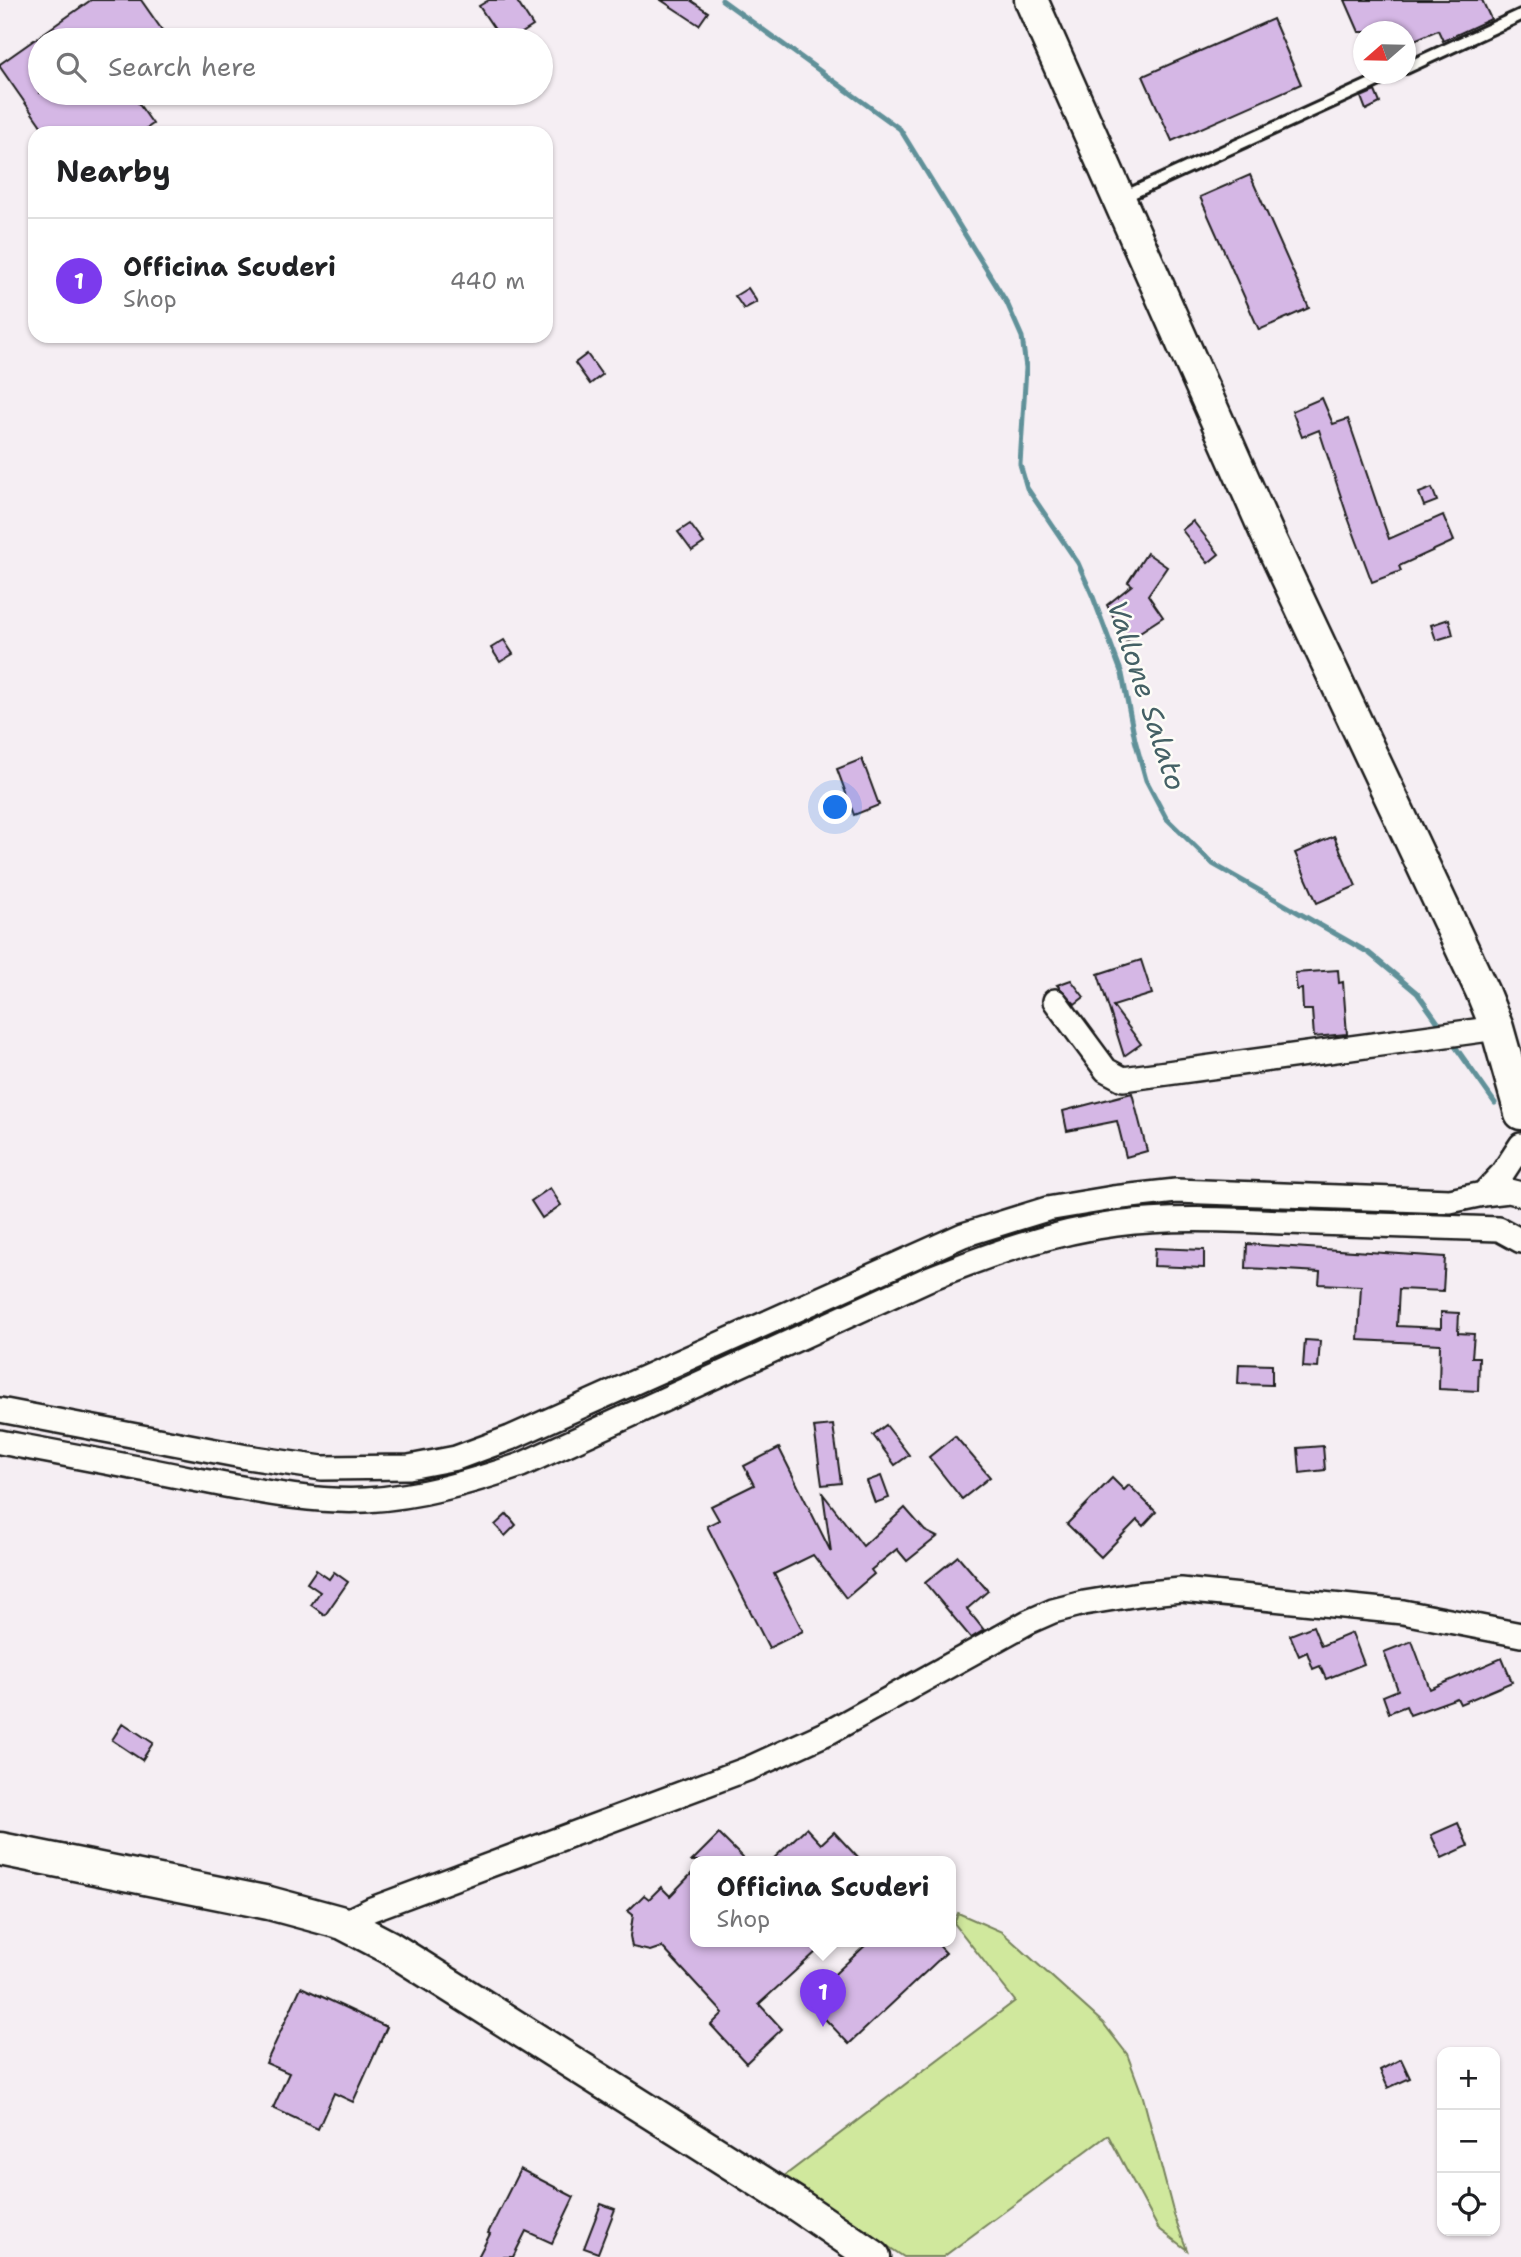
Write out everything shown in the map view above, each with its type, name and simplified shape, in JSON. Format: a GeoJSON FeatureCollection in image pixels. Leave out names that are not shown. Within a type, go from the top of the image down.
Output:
{"type":"FeatureCollection","features":[{"type":"Feature","properties":{"kind":"main road"},"geometry":{"type":"LineString","coordinates":[[1031,0],[1269,538],[1482,991],[1497,1028],[1521,1113]]}},
{"type":"Feature","properties":{"kind":"main road"},"geometry":{"type":"LineString","coordinates":[[0,1849],[269,1903],[343,1923],[389,1947],[447,1983],[796,2204],[874,2257]]}},
{"type":"Feature","properties":{"kind":"street"},"geometry":{"type":"LineString","coordinates":[[1055,1001],[1107,1070],[1123,1079],[1497,1028]]}},
{"type":"Feature","properties":{"kind":"street"},"geometry":{"type":"LineString","coordinates":[[1483,1194],[1502,1174],[1521,1145]]}},
{"type":"Feature","properties":{"kind":"street"},"geometry":{"type":"LineString","coordinates":[[0,1410],[247,1457],[322,1468],[409,1467],[456,1458],[510,1438],[963,1234],[1047,1209],[1176,1191],[1450,1201],[1510,1191],[1521,1194]]}},
{"type":"Feature","properties":{"kind":"street"},"geometry":{"type":"LineString","coordinates":[[0,1442],[244,1489],[321,1499],[366,1500],[413,1495],[464,1484],[521,1465],[928,1279],[973,1261],[1049,1238],[1116,1224],[1178,1220],[1499,1229],[1521,1219]]}},
{"type":"Feature","properties":{"kind":"street"},"geometry":{"type":"LineString","coordinates":[[1499,1229],[1521,1241]]}},
{"type":"Feature","properties":{"kind":"street"},"geometry":{"type":"LineString","coordinates":[[343,1923],[372,1909],[750,1768],[794,1749],[1028,1622],[1053,1611],[1084,1603],[1181,1590],[1220,1592],[1403,1612],[1521,1635]]}},
{"type":"Feature","properties":{"kind":"lane"},"geometry":{"type":"LineString","coordinates":[[1416,63],[1521,15]]}},
{"type":"Feature","properties":{"kind":"lane"},"geometry":{"type":"LineString","coordinates":[[1119,199],[1371,84]]}},
{"type":"Feature","properties":{"kind":"green space"},"geometry":{"type":"Polygon","coordinates":[[[958,1913],[1002,1932],[1103,2023],[1127,2054],[1143,2097],[1174,2215],[1187,2250],[1158,2228],[1108,2135],[943,2257],[904,2257],[783,2177],[1015,2001],[956,1926],[958,1913]]]}},
{"type":"Feature","properties":{"kind":"building"},"geometry":{"type":"Polygon","coordinates":[[[91,0],[141,0],[161,28],[51,28],[91,0]]]}},
{"type":"Feature","properties":{"kind":"building"},"geometry":{"type":"Polygon","coordinates":[[[489,0],[516,0],[533,26],[494,28],[479,6],[489,0]]]}},
{"type":"Feature","properties":{"kind":"building"},"geometry":{"type":"Polygon","coordinates":[[[661,0],[690,0],[708,12],[699,25],[661,0]]]}},
{"type":"Feature","properties":{"kind":"building"},"geometry":{"type":"Polygon","coordinates":[[[1345,0],[1482,0],[1491,19],[1443,41],[1438,30],[1416,39],[1416,21],[1354,21],[1345,0]]]}},
{"type":"Feature","properties":{"kind":"building"},"geometry":{"type":"Polygon","coordinates":[[[1273,19],[1301,84],[1172,141],[1143,76],[1273,19]]]}},
{"type":"Feature","properties":{"kind":"building"},"geometry":{"type":"Polygon","coordinates":[[[28,44],[28,105],[140,105],[153,124],[41,126],[0,64],[28,44]]]}},
{"type":"Feature","properties":{"kind":"building"},"geometry":{"type":"Polygon","coordinates":[[[1375,91],[1380,103],[1366,110],[1361,97],[1375,91]]]}},
{"type":"Feature","properties":{"kind":"building"},"geometry":{"type":"Polygon","coordinates":[[[1250,175],[1309,308],[1259,330],[1200,197],[1250,175]]]}},
{"type":"Feature","properties":{"kind":"building"},"geometry":{"type":"Polygon","coordinates":[[[748,288],[757,302],[744,309],[735,296],[748,288]]]}},
{"type":"Feature","properties":{"kind":"building"},"geometry":{"type":"Polygon","coordinates":[[[587,354],[602,375],[590,384],[575,363],[587,354]]]}},
{"type":"Feature","properties":{"kind":"building"},"geometry":{"type":"Polygon","coordinates":[[[1322,398],[1333,424],[1348,419],[1389,539],[1443,515],[1454,541],[1399,566],[1401,571],[1372,582],[1319,430],[1302,437],[1292,411],[1322,398]]]}},
{"type":"Feature","properties":{"kind":"building"},"geometry":{"type":"Polygon","coordinates":[[[1432,488],[1437,501],[1424,506],[1419,493],[1432,488]]]}},
{"type":"Feature","properties":{"kind":"building"},"geometry":{"type":"Polygon","coordinates":[[[1193,521],[1219,554],[1208,563],[1182,530],[1193,521]]]}},
{"type":"Feature","properties":{"kind":"building"},"geometry":{"type":"Polygon","coordinates":[[[690,524],[704,543],[692,551],[678,532],[690,524]]]}},
{"type":"Feature","properties":{"kind":"building"},"geometry":{"type":"Polygon","coordinates":[[[1147,553],[1167,567],[1148,595],[1163,617],[1126,641],[1107,605],[1132,585],[1128,582],[1147,553]]]}},
{"type":"Feature","properties":{"kind":"building"},"geometry":{"type":"Polygon","coordinates":[[[1449,619],[1453,635],[1436,640],[1431,625],[1449,619]]]}},
{"type":"Feature","properties":{"kind":"building"},"geometry":{"type":"Polygon","coordinates":[[[504,640],[513,654],[500,662],[491,648],[504,640]]]}},
{"type":"Feature","properties":{"kind":"building"},"geometry":{"type":"Polygon","coordinates":[[[862,759],[879,805],[854,815],[837,769],[862,759]]]}},
{"type":"Feature","properties":{"kind":"building"},"geometry":{"type":"Polygon","coordinates":[[[1334,836],[1356,886],[1317,903],[1295,853],[1334,836]]]}},
{"type":"Feature","properties":{"kind":"building"},"geometry":{"type":"Polygon","coordinates":[[[1141,960],[1152,994],[1113,1006],[1141,1044],[1124,1056],[1098,974],[1141,960]]]}},
{"type":"Feature","properties":{"kind":"building"},"geometry":{"type":"Polygon","coordinates":[[[1338,970],[1339,983],[1343,982],[1347,1034],[1314,1037],[1312,1010],[1303,1010],[1302,989],[1297,990],[1295,973],[1338,970]]]}},
{"type":"Feature","properties":{"kind":"building"},"geometry":{"type":"Polygon","coordinates":[[[1071,980],[1084,997],[1075,1004],[1057,985],[1071,980]]]}},
{"type":"Feature","properties":{"kind":"building"},"geometry":{"type":"Polygon","coordinates":[[[1132,1093],[1147,1151],[1126,1157],[1117,1121],[1067,1131],[1063,1111],[1132,1093]]]}},
{"type":"Feature","properties":{"kind":"building"},"geometry":{"type":"Polygon","coordinates":[[[550,1188],[561,1205],[542,1218],[531,1201],[550,1188]]]}},
{"type":"Feature","properties":{"kind":"building"},"geometry":{"type":"Polygon","coordinates":[[[1247,1244],[1445,1257],[1443,1291],[1399,1289],[1397,1326],[1441,1328],[1441,1312],[1459,1313],[1458,1333],[1474,1334],[1472,1357],[1479,1357],[1478,1391],[1439,1389],[1440,1344],[1358,1340],[1361,1286],[1319,1284],[1320,1272],[1246,1268],[1247,1244]]]}},
{"type":"Feature","properties":{"kind":"building"},"geometry":{"type":"Polygon","coordinates":[[[1155,1248],[1204,1250],[1204,1268],[1154,1266],[1155,1248]]]}},
{"type":"Feature","properties":{"kind":"building"},"geometry":{"type":"Polygon","coordinates":[[[1305,1340],[1320,1341],[1318,1368],[1303,1367],[1305,1340]]]}},
{"type":"Feature","properties":{"kind":"building"},"geometry":{"type":"Polygon","coordinates":[[[1239,1364],[1272,1365],[1272,1385],[1238,1384],[1239,1364]]]}},
{"type":"Feature","properties":{"kind":"building"},"geometry":{"type":"Polygon","coordinates":[[[833,1425],[841,1483],[822,1485],[814,1427],[833,1425]]]}},
{"type":"Feature","properties":{"kind":"building"},"geometry":{"type":"Polygon","coordinates":[[[886,1425],[909,1455],[895,1465],[873,1435],[886,1425]]]}},
{"type":"Feature","properties":{"kind":"building"},"geometry":{"type":"Polygon","coordinates":[[[955,1436],[990,1477],[962,1499],[929,1457],[955,1436]]]}},
{"type":"Feature","properties":{"kind":"building"},"geometry":{"type":"Polygon","coordinates":[[[1323,1446],[1325,1470],[1300,1473],[1298,1448],[1323,1446]]]}},
{"type":"Feature","properties":{"kind":"building"},"geometry":{"type":"Polygon","coordinates":[[[779,1448],[831,1552],[823,1494],[863,1546],[905,1508],[925,1531],[937,1537],[907,1561],[897,1549],[871,1570],[874,1574],[846,1598],[813,1555],[774,1574],[803,1631],[769,1648],[707,1526],[719,1520],[711,1506],[754,1485],[744,1466],[779,1448]]]}},
{"type":"Feature","properties":{"kind":"building"},"geometry":{"type":"Polygon","coordinates":[[[881,1476],[889,1498],[875,1503],[867,1481],[881,1476]]]}},
{"type":"Feature","properties":{"kind":"building"},"geometry":{"type":"Polygon","coordinates":[[[1112,1478],[1124,1490],[1129,1485],[1156,1512],[1143,1526],[1137,1520],[1101,1557],[1067,1524],[1112,1478]]]}},
{"type":"Feature","properties":{"kind":"building"},"geometry":{"type":"Polygon","coordinates":[[[507,1514],[516,1525],[505,1536],[495,1525],[507,1514]]]}},
{"type":"Feature","properties":{"kind":"building"},"geometry":{"type":"Polygon","coordinates":[[[958,1556],[988,1591],[967,1609],[984,1630],[971,1638],[925,1583],[958,1556]]]}},
{"type":"Feature","properties":{"kind":"building"},"geometry":{"type":"Polygon","coordinates":[[[316,1570],[329,1579],[334,1572],[348,1582],[325,1615],[311,1605],[320,1592],[307,1583],[316,1570]]]}},
{"type":"Feature","properties":{"kind":"building"},"geometry":{"type":"Polygon","coordinates":[[[1313,1626],[1321,1646],[1352,1633],[1364,1664],[1326,1679],[1320,1666],[1313,1669],[1307,1652],[1299,1656],[1290,1635],[1313,1626]]]}},
{"type":"Feature","properties":{"kind":"building"},"geometry":{"type":"Polygon","coordinates":[[[1412,1641],[1430,1689],[1502,1658],[1512,1682],[1460,1704],[1457,1698],[1410,1715],[1406,1706],[1389,1713],[1383,1696],[1398,1690],[1384,1652],[1412,1641]]]}},
{"type":"Feature","properties":{"kind":"building"},"geometry":{"type":"Polygon","coordinates":[[[123,1723],[153,1743],[142,1760],[112,1740],[123,1723]]]}},
{"type":"Feature","properties":{"kind":"building"},"geometry":{"type":"Polygon","coordinates":[[[1458,1823],[1468,1846],[1442,1858],[1431,1835],[1458,1823]]]}},
{"type":"Feature","properties":{"kind":"building"},"geometry":{"type":"Polygon","coordinates":[[[806,1828],[821,1844],[834,1832],[856,1856],[776,1856],[806,1828]]]}},
{"type":"Feature","properties":{"kind":"building"},"geometry":{"type":"Polygon","coordinates":[[[719,1834],[741,1856],[697,1856],[719,1834]]]}},
{"type":"Feature","properties":{"kind":"building"},"geometry":{"type":"Polygon","coordinates":[[[690,1875],[690,1947],[821,1947],[759,2004],[782,2029],[746,2063],[711,2025],[723,2013],[662,1947],[650,1951],[632,1947],[630,1936],[633,1915],[628,1911],[644,1895],[649,1899],[661,1887],[670,1896],[690,1875]]]}},
{"type":"Feature","properties":{"kind":"building"},"geometry":{"type":"Polygon","coordinates":[[[864,1947],[940,1947],[946,1953],[849,2044],[807,2000],[864,1947]]]}},
{"type":"Feature","properties":{"kind":"building"},"geometry":{"type":"Polygon","coordinates":[[[301,1987],[387,2027],[353,2102],[334,2093],[318,2129],[273,2108],[289,2073],[266,2063],[301,1987]]]}},
{"type":"Feature","properties":{"kind":"building"},"geometry":{"type":"Polygon","coordinates":[[[1401,2059],[1410,2078],[1388,2088],[1380,2070],[1401,2059]]]}},
{"type":"Feature","properties":{"kind":"building"},"geometry":{"type":"Polygon","coordinates":[[[520,2169],[574,2197],[552,2243],[526,2231],[513,2257],[478,2257],[490,2234],[488,2233],[520,2169]]]}},
{"type":"Feature","properties":{"kind":"building"},"geometry":{"type":"Polygon","coordinates":[[[601,2204],[615,2209],[598,2253],[584,2248],[601,2204]]]}},
{"type":"Feature","properties":{"kind":"waterway","name":"Vallone Salato"},"geometry":{"type":"LineString","coordinates":[[722,0],[900,129],[1007,303],[1022,337],[1026,368],[1020,464],[1027,488],[1078,563],[1093,597],[1122,674],[1146,780],[1166,818],[1213,864],[1369,953],[1417,993],[1442,1028]]}},
{"type":"Feature","properties":{"kind":"waterway","name":"Vallone Salato"},"geometry":{"type":"LineString","coordinates":[[1452,1042],[1495,1103]]}},
{"type":"Feature","properties":{"kind":"place","name":"Officina Scuderi"},"geometry":{"type":"Point","coordinates":[823,2027]}}]}
